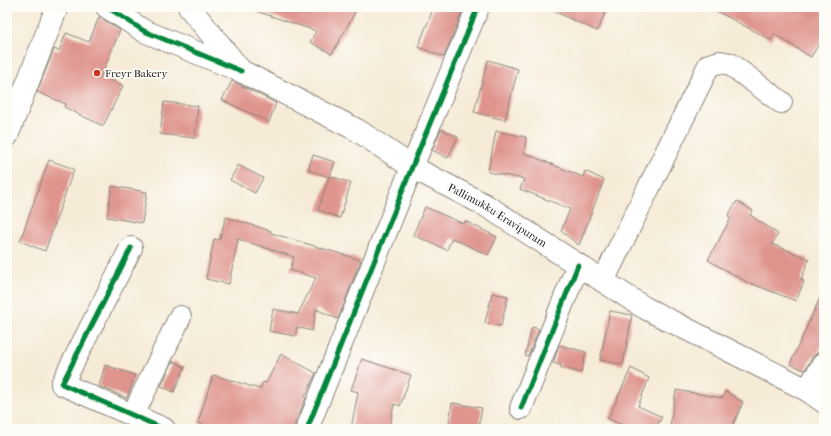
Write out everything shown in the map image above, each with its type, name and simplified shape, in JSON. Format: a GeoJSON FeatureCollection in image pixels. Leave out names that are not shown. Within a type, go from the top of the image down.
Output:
{"type":"FeatureCollection","features":[{"type":"Feature","properties":{"kind":"street"},"geometry":{"type":"LineString","coordinates":[[7,136],[57,7]]}},
{"type":"Feature","properties":{"kind":"street"},"geometry":{"type":"LineString","coordinates":[[107,7],[144,31],[241,71]]}},
{"type":"Feature","properties":{"kind":"street","name":"Pallimukku-Eravipuram"},"geometry":{"type":"LineString","coordinates":[[189,7],[241,71],[357,130],[412,167],[484,205],[645,308],[816,396]]}},
{"type":"Feature","properties":{"kind":"street"},"geometry":{"type":"LineString","coordinates":[[307,429],[478,7]]}},
{"type":"Feature","properties":{"kind":"street"},"geometry":{"type":"LineString","coordinates":[[603,281],[709,65],[720,62],[730,64],[781,102]]}},
{"type":"Feature","properties":{"kind":"street"},"geometry":{"type":"LineString","coordinates":[[131,248],[62,384],[164,429]]}},
{"type":"Feature","properties":{"kind":"street"},"geometry":{"type":"LineString","coordinates":[[521,408],[578,265]]}},
{"type":"Feature","properties":{"kind":"street"},"geometry":{"type":"LineString","coordinates":[[133,415],[180,317]]}},
{"type":"Feature","properties":{"kind":"street"},"geometry":{"type":"LineString","coordinates":[[816,396],[824,363]]}},
{"type":"Feature","properties":{"kind":"building"},"geometry":{"type":"Polygon","coordinates":[[[254,7],[358,7],[332,54],[310,42],[316,31],[253,10],[254,7]]]}},
{"type":"Feature","properties":{"kind":"building"},"geometry":{"type":"Polygon","coordinates":[[[434,7],[464,7],[444,57],[418,47],[434,7]]]}},
{"type":"Feature","properties":{"kind":"building"},"geometry":{"type":"Polygon","coordinates":[[[545,7],[608,7],[597,31],[545,7]]]}},
{"type":"Feature","properties":{"kind":"building"},"geometry":{"type":"Polygon","coordinates":[[[709,7],[824,7],[824,35],[811,57],[774,34],[771,40],[709,7]]]}},
{"type":"Feature","properties":{"kind":"building"},"geometry":{"type":"Polygon","coordinates":[[[99,17],[120,30],[101,76],[123,86],[103,126],[64,107],[66,104],[37,92],[54,49],[59,51],[66,33],[89,42],[99,17]]]}},
{"type":"Feature","properties":{"kind":"building"},"geometry":{"type":"Polygon","coordinates":[[[488,60],[518,69],[505,120],[474,112],[488,60]]]}},
{"type":"Feature","properties":{"kind":"building"},"geometry":{"type":"Polygon","coordinates":[[[232,81],[276,103],[269,122],[222,100],[232,81]]]}},
{"type":"Feature","properties":{"kind":"building"},"geometry":{"type":"Polygon","coordinates":[[[164,102],[198,106],[195,138],[160,134],[164,102]]]}},
{"type":"Feature","properties":{"kind":"building"},"geometry":{"type":"Polygon","coordinates":[[[441,129],[458,137],[448,158],[432,150],[441,129]]]}},
{"type":"Feature","properties":{"kind":"building"},"geometry":{"type":"Polygon","coordinates":[[[496,131],[526,137],[524,153],[583,177],[585,171],[604,180],[579,245],[561,231],[570,209],[520,189],[524,179],[488,172],[496,131]]]}},
{"type":"Feature","properties":{"kind":"building"},"geometry":{"type":"Polygon","coordinates":[[[313,155],[335,162],[330,176],[351,183],[340,218],[318,210],[329,177],[308,170],[313,155]]]}},
{"type":"Feature","properties":{"kind":"building"},"geometry":{"type":"Polygon","coordinates":[[[49,160],[74,169],[45,251],[20,241],[49,160]]]}},
{"type":"Feature","properties":{"kind":"building"},"geometry":{"type":"Polygon","coordinates":[[[238,165],[263,178],[255,193],[230,180],[238,165]]]}},
{"type":"Feature","properties":{"kind":"building"},"geometry":{"type":"Polygon","coordinates":[[[112,186],[147,192],[142,223],[107,217],[112,186]]]}},
{"type":"Feature","properties":{"kind":"building"},"geometry":{"type":"Polygon","coordinates":[[[737,201],[753,211],[750,215],[778,234],[772,244],[809,259],[801,280],[804,281],[796,301],[750,284],[708,260],[731,218],[728,216],[737,201]]]}},
{"type":"Feature","properties":{"kind":"building"},"geometry":{"type":"Polygon","coordinates":[[[425,207],[464,224],[465,221],[497,237],[488,255],[452,238],[447,250],[413,235],[425,207]]]}},
{"type":"Feature","properties":{"kind":"building"},"geometry":{"type":"Polygon","coordinates":[[[226,217],[271,231],[271,233],[361,260],[338,319],[316,309],[312,331],[297,327],[295,336],[269,331],[273,309],[298,314],[316,278],[290,270],[294,257],[238,239],[229,284],[206,279],[214,239],[219,240],[226,217]]]}},
{"type":"Feature","properties":{"kind":"building"},"geometry":{"type":"Polygon","coordinates":[[[824,289],[824,341],[819,352],[813,356],[805,370],[790,364],[824,289]]]}},
{"type":"Feature","properties":{"kind":"building"},"geometry":{"type":"Polygon","coordinates":[[[492,293],[508,296],[501,326],[485,323],[492,293]]]}},
{"type":"Feature","properties":{"kind":"building"},"geometry":{"type":"Polygon","coordinates":[[[610,311],[632,315],[623,365],[600,360],[610,311]]]}},
{"type":"Feature","properties":{"kind":"building"},"geometry":{"type":"Polygon","coordinates":[[[532,327],[539,329],[528,356],[525,355],[532,327]]]}},
{"type":"Feature","properties":{"kind":"building"},"geometry":{"type":"Polygon","coordinates":[[[559,345],[586,352],[581,373],[560,367],[561,365],[553,363],[559,345]]]}},
{"type":"Feature","properties":{"kind":"building"},"geometry":{"type":"Polygon","coordinates":[[[281,354],[316,373],[305,397],[306,398],[295,424],[295,429],[218,429],[198,423],[213,375],[260,389],[263,382],[266,383],[281,354]]]}},
{"type":"Feature","properties":{"kind":"building"},"geometry":{"type":"Polygon","coordinates":[[[362,359],[411,375],[400,406],[394,404],[389,429],[351,429],[358,392],[351,390],[362,359]]]}},
{"type":"Feature","properties":{"kind":"building"},"geometry":{"type":"Polygon","coordinates":[[[173,361],[185,367],[174,392],[161,386],[173,361]]]}},
{"type":"Feature","properties":{"kind":"building"},"geometry":{"type":"Polygon","coordinates":[[[105,365],[135,375],[127,398],[99,386],[105,365]]]}},
{"type":"Feature","properties":{"kind":"building"},"geometry":{"type":"Polygon","coordinates":[[[631,368],[649,378],[638,406],[662,417],[655,429],[632,429],[608,419],[631,368]]]}},
{"type":"Feature","properties":{"kind":"building"},"geometry":{"type":"Polygon","coordinates":[[[676,390],[722,398],[725,391],[743,402],[731,429],[689,429],[670,426],[676,390]]]}},
{"type":"Feature","properties":{"kind":"building"},"geometry":{"type":"Polygon","coordinates":[[[452,403],[482,408],[478,429],[448,429],[452,403]]]}},
{"type":"Feature","properties":{"kind":"cycle path"},"geometry":{"type":"LineString","coordinates":[[107,7],[144,31],[241,71]]}},
{"type":"Feature","properties":{"kind":"cycle path"},"geometry":{"type":"LineString","coordinates":[[307,429],[478,7]]}},
{"type":"Feature","properties":{"kind":"cycle path"},"geometry":{"type":"LineString","coordinates":[[131,248],[62,384],[164,429]]}},
{"type":"Feature","properties":{"kind":"cycle path"},"geometry":{"type":"LineString","coordinates":[[521,408],[578,265]]}},
{"type":"Feature","properties":{"kind":"place","name":"Freyr Bakery"},"geometry":{"type":"Point","coordinates":[97,73]}}]}
